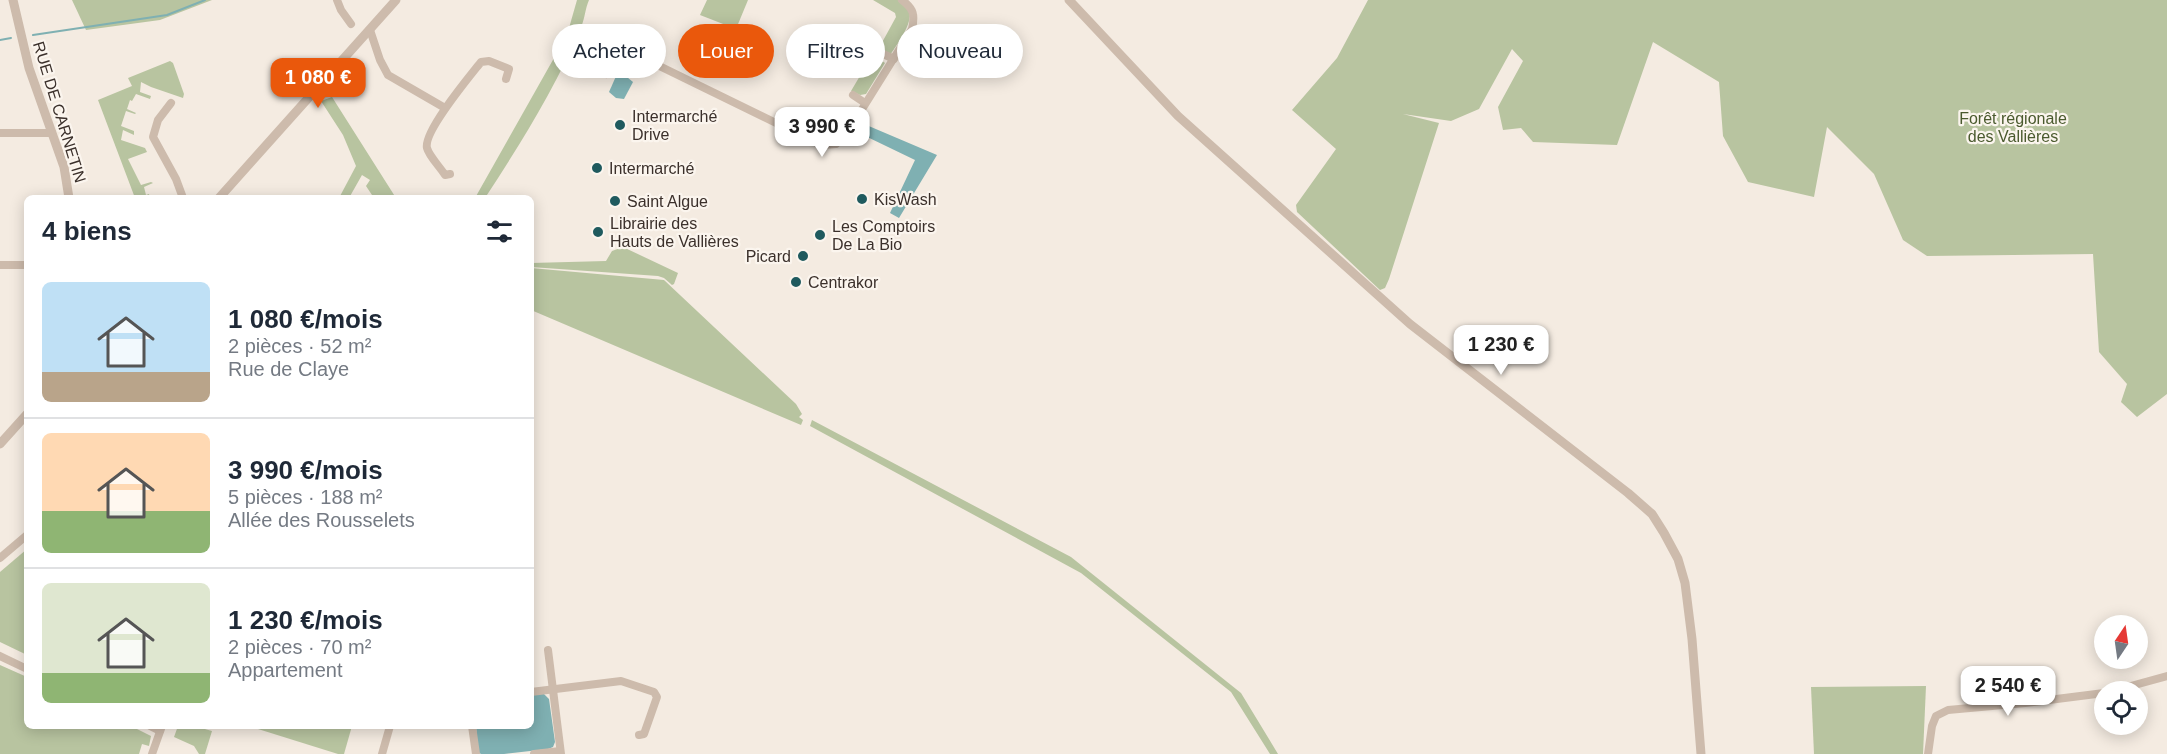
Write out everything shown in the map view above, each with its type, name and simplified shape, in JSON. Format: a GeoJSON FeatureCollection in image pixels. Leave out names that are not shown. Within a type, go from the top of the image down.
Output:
{"type":"FeatureCollection","features":[{"type":"Feature","properties":{"kind":"street","name":"RUE DE CARNETIN"},"geometry":{"type":"LineString","coordinates":[[13,0],[29,68],[64,166],[69,195]]}},
{"type":"Feature","properties":{"kind":"street"},"geometry":{"type":"LineString","coordinates":[[337,0],[351,24]]}},
{"type":"Feature","properties":{"kind":"street"},"geometry":{"type":"LineString","coordinates":[[225,195],[396,0]]}},
{"type":"Feature","properties":{"kind":"street"},"geometry":{"type":"LineString","coordinates":[[666,69],[822,145],[840,142],[915,30],[915,17],[911,7],[902,0]]}},
{"type":"Feature","properties":{"kind":"street"},"geometry":{"type":"LineString","coordinates":[[1069,0],[1178,116],[1392,309],[1620,486],[1652,514],[1678,559],[1684,583],[1692,639],[1701,754]]}},
{"type":"Feature","properties":{"kind":"street"},"geometry":{"type":"LineString","coordinates":[[370,30],[380,60],[388,75],[445,108]]}},
{"type":"Feature","properties":{"kind":"street"},"geometry":{"type":"LineString","coordinates":[[885,55],[894,59]]}},
{"type":"Feature","properties":{"kind":"street"},"geometry":{"type":"LineString","coordinates":[[450,174],[445,175],[427,148],[445,108],[481,62],[489,61],[508,69],[506,79]]}},
{"type":"Feature","properties":{"kind":"street"},"geometry":{"type":"LineString","coordinates":[[853,95],[865,103]]}},
{"type":"Feature","properties":{"kind":"street"},"geometry":{"type":"LineString","coordinates":[[171,103],[158,120],[153,137],[176,179],[182,195]]}},
{"type":"Feature","properties":{"kind":"street"},"geometry":{"type":"LineString","coordinates":[[836,117],[851,127]]}},
{"type":"Feature","properties":{"kind":"street"},"geometry":{"type":"LineString","coordinates":[[0,133],[52,133]]}},
{"type":"Feature","properties":{"kind":"street"},"geometry":{"type":"LineString","coordinates":[[0,265],[24,265]]}},
{"type":"Feature","properties":{"kind":"street"},"geometry":{"type":"LineString","coordinates":[[0,444],[24,417]]}},
{"type":"Feature","properties":{"kind":"street"},"geometry":{"type":"LineString","coordinates":[[0,558],[24,538]]}},
{"type":"Feature","properties":{"kind":"street"},"geometry":{"type":"LineString","coordinates":[[534,754],[561,753],[548,650]]}},
{"type":"Feature","properties":{"kind":"street"},"geometry":{"type":"LineString","coordinates":[[0,656],[24,668]]}},
{"type":"Feature","properties":{"kind":"street"},"geometry":{"type":"LineString","coordinates":[[2148,681],[2167,676]]}},
{"type":"Feature","properties":{"kind":"street"},"geometry":{"type":"LineString","coordinates":[[534,693],[621,681],[654,692],[657,697],[644,734],[639,735]]}},
{"type":"Feature","properties":{"kind":"street"},"geometry":{"type":"LineString","coordinates":[[1928,754],[1932,726],[1936,716],[1948,710],[2094,694]]}},
{"type":"Feature","properties":{"kind":"street"},"geometry":{"type":"LineString","coordinates":[[152,754],[161,729]]}},
{"type":"Feature","properties":{"kind":"street"},"geometry":{"type":"LineString","coordinates":[[382,754],[389,729]]}},
{"type":"Feature","properties":{"kind":"street"},"geometry":{"type":"LineString","coordinates":[[472,729],[476,754]]}},
{"type":"Feature","properties":{"kind":"green space"},"geometry":{"type":"Polygon","coordinates":[[[72,0],[212,0],[160,20],[86,30],[72,0]]]}},
{"type":"Feature","properties":{"kind":"green space"},"geometry":{"type":"Polygon","coordinates":[[[577,0],[589,0],[582,24],[570,24],[577,0]]]}},
{"type":"Feature","properties":{"kind":"green space"},"geometry":{"type":"Polygon","coordinates":[[[707,0],[748,0],[738,24],[723,24],[700,15],[707,0]]]}},
{"type":"Feature","properties":{"kind":"green space"},"geometry":{"type":"Polygon","coordinates":[[[873,0],[898,0],[906,4],[909,10],[908,24],[897,24],[897,45],[891,54],[885,51],[885,37],[896,17],[895,13],[873,0]]]}},
{"type":"Feature","properties":{"kind":"green space","name":"Forêt régionale des Vallières"},"geometry":{"type":"Polygon","coordinates":[[[1368,0],[2167,0],[2167,394],[2137,417],[2121,402],[2127,384],[2099,352],[2093,254],[1927,256],[1903,240],[1874,174],[1827,127],[1814,197],[1748,182],[1723,136],[1719,82],[1653,42],[1617,145],[1533,142],[1521,128],[1503,130],[1498,107],[1523,61],[1512,49],[1479,109],[1451,121],[1403,114],[1439,123],[1389,279],[1385,288],[1380,290],[1297,212],[1296,205],[1336,149],[1292,110],[1337,58],[1368,0]]]}},
{"type":"Feature","properties":{"kind":"green space"},"geometry":{"type":"Polygon","coordinates":[[[170,61],[173,63],[184,94],[183,98],[141,82],[140,92],[151,96],[150,99],[136,94],[132,101],[130,100],[127,109],[136,113],[126,111],[121,126],[134,131],[134,135],[123,130],[121,140],[145,148],[147,152],[128,159],[141,185],[153,183],[144,187],[146,195],[134,195],[98,100],[132,86],[128,78],[170,61]]]}},
{"type":"Feature","properties":{"kind":"green space"},"geometry":{"type":"Polygon","coordinates":[[[552,62],[552,78],[557,78],[525,136],[487,195],[477,195],[552,62]]]}},
{"type":"Feature","properties":{"kind":"green space"},"geometry":{"type":"Polygon","coordinates":[[[859,78],[876,78],[866,94],[860,95],[851,91],[859,78]]]}},
{"type":"Feature","properties":{"kind":"green space"},"geometry":{"type":"Polygon","coordinates":[[[332,97],[394,195],[372,195],[366,186],[370,180],[362,175],[351,195],[341,195],[356,166],[343,135],[321,101],[332,97]]]}},
{"type":"Feature","properties":{"kind":"green space"},"geometry":{"type":"Polygon","coordinates":[[[623,247],[678,273],[674,284],[658,276],[534,267],[534,263],[606,261],[612,251],[623,247]]]}},
{"type":"Feature","properties":{"kind":"green space"},"geometry":{"type":"Polygon","coordinates":[[[534,268],[664,280],[796,404],[802,414],[799,417],[803,420],[801,425],[534,311],[534,268]]]}},
{"type":"Feature","properties":{"kind":"green space"},"geometry":{"type":"Polygon","coordinates":[[[812,420],[1071,557],[1241,693],[1278,754],[1270,754],[1231,692],[1081,573],[810,426],[812,420]]]}},
{"type":"Feature","properties":{"kind":"green space"},"geometry":{"type":"Polygon","coordinates":[[[24,552],[24,654],[0,642],[0,572],[24,552]]]}},
{"type":"Feature","properties":{"kind":"green space"},"geometry":{"type":"Polygon","coordinates":[[[0,665],[24,676],[24,729],[137,729],[151,736],[149,746],[142,744],[139,754],[0,754],[0,665]]]}},
{"type":"Feature","properties":{"kind":"green space"},"geometry":{"type":"Polygon","coordinates":[[[1926,686],[1923,754],[1814,754],[1811,687],[1926,686]]]}},
{"type":"Feature","properties":{"kind":"green space"},"geometry":{"type":"Polygon","coordinates":[[[177,729],[212,731],[205,754],[199,754],[194,746],[174,737],[177,729]]]}},
{"type":"Feature","properties":{"kind":"green space"},"geometry":{"type":"Polygon","coordinates":[[[258,729],[351,729],[344,754],[258,729]]]}},
{"type":"Feature","properties":{"kind":"water"},"geometry":{"type":"Polygon","coordinates":[[[615,78],[628,78],[633,82],[624,99],[616,98],[609,92],[615,78]]]}},
{"type":"Feature","properties":{"kind":"water"},"geometry":{"type":"Polygon","coordinates":[[[864,124],[937,155],[899,218],[890,213],[915,160],[859,133],[864,124]]]}},
{"type":"Feature","properties":{"kind":"water"},"geometry":{"type":"Polygon","coordinates":[[[543,693],[549,699],[555,742],[553,747],[504,754],[478,752],[476,729],[534,729],[534,694],[543,693]]]}},
{"type":"Feature","properties":{"kind":"waterway"},"geometry":{"type":"LineString","coordinates":[[33,35],[167,15],[205,0]]}},
{"type":"Feature","properties":{"kind":"waterway"},"geometry":{"type":"LineString","coordinates":[[0,40],[11,38]]}},
{"type":"Feature","properties":{"kind":"place","name":"Intermarché Drive"},"geometry":{"type":"Point","coordinates":[620,125]}},
{"type":"Feature","properties":{"kind":"place","name":"Intermarché"},"geometry":{"type":"Point","coordinates":[597,168]}},
{"type":"Feature","properties":{"kind":"place","name":"KisWash"},"geometry":{"type":"Point","coordinates":[862,199]}},
{"type":"Feature","properties":{"kind":"place","name":"Saint Algue"},"geometry":{"type":"Point","coordinates":[615,201]}},
{"type":"Feature","properties":{"kind":"place","name":"Librairie des Hauts de Vallières"},"geometry":{"type":"Point","coordinates":[598,232]}},
{"type":"Feature","properties":{"kind":"place","name":"Les Comptoirs De La Bio"},"geometry":{"type":"Point","coordinates":[820,235]}},
{"type":"Feature","properties":{"kind":"place","name":"Picard"},"geometry":{"type":"Point","coordinates":[803,256]}},
{"type":"Feature","properties":{"kind":"place","name":"Centrakor"},"geometry":{"type":"Point","coordinates":[796,282]}}]}
